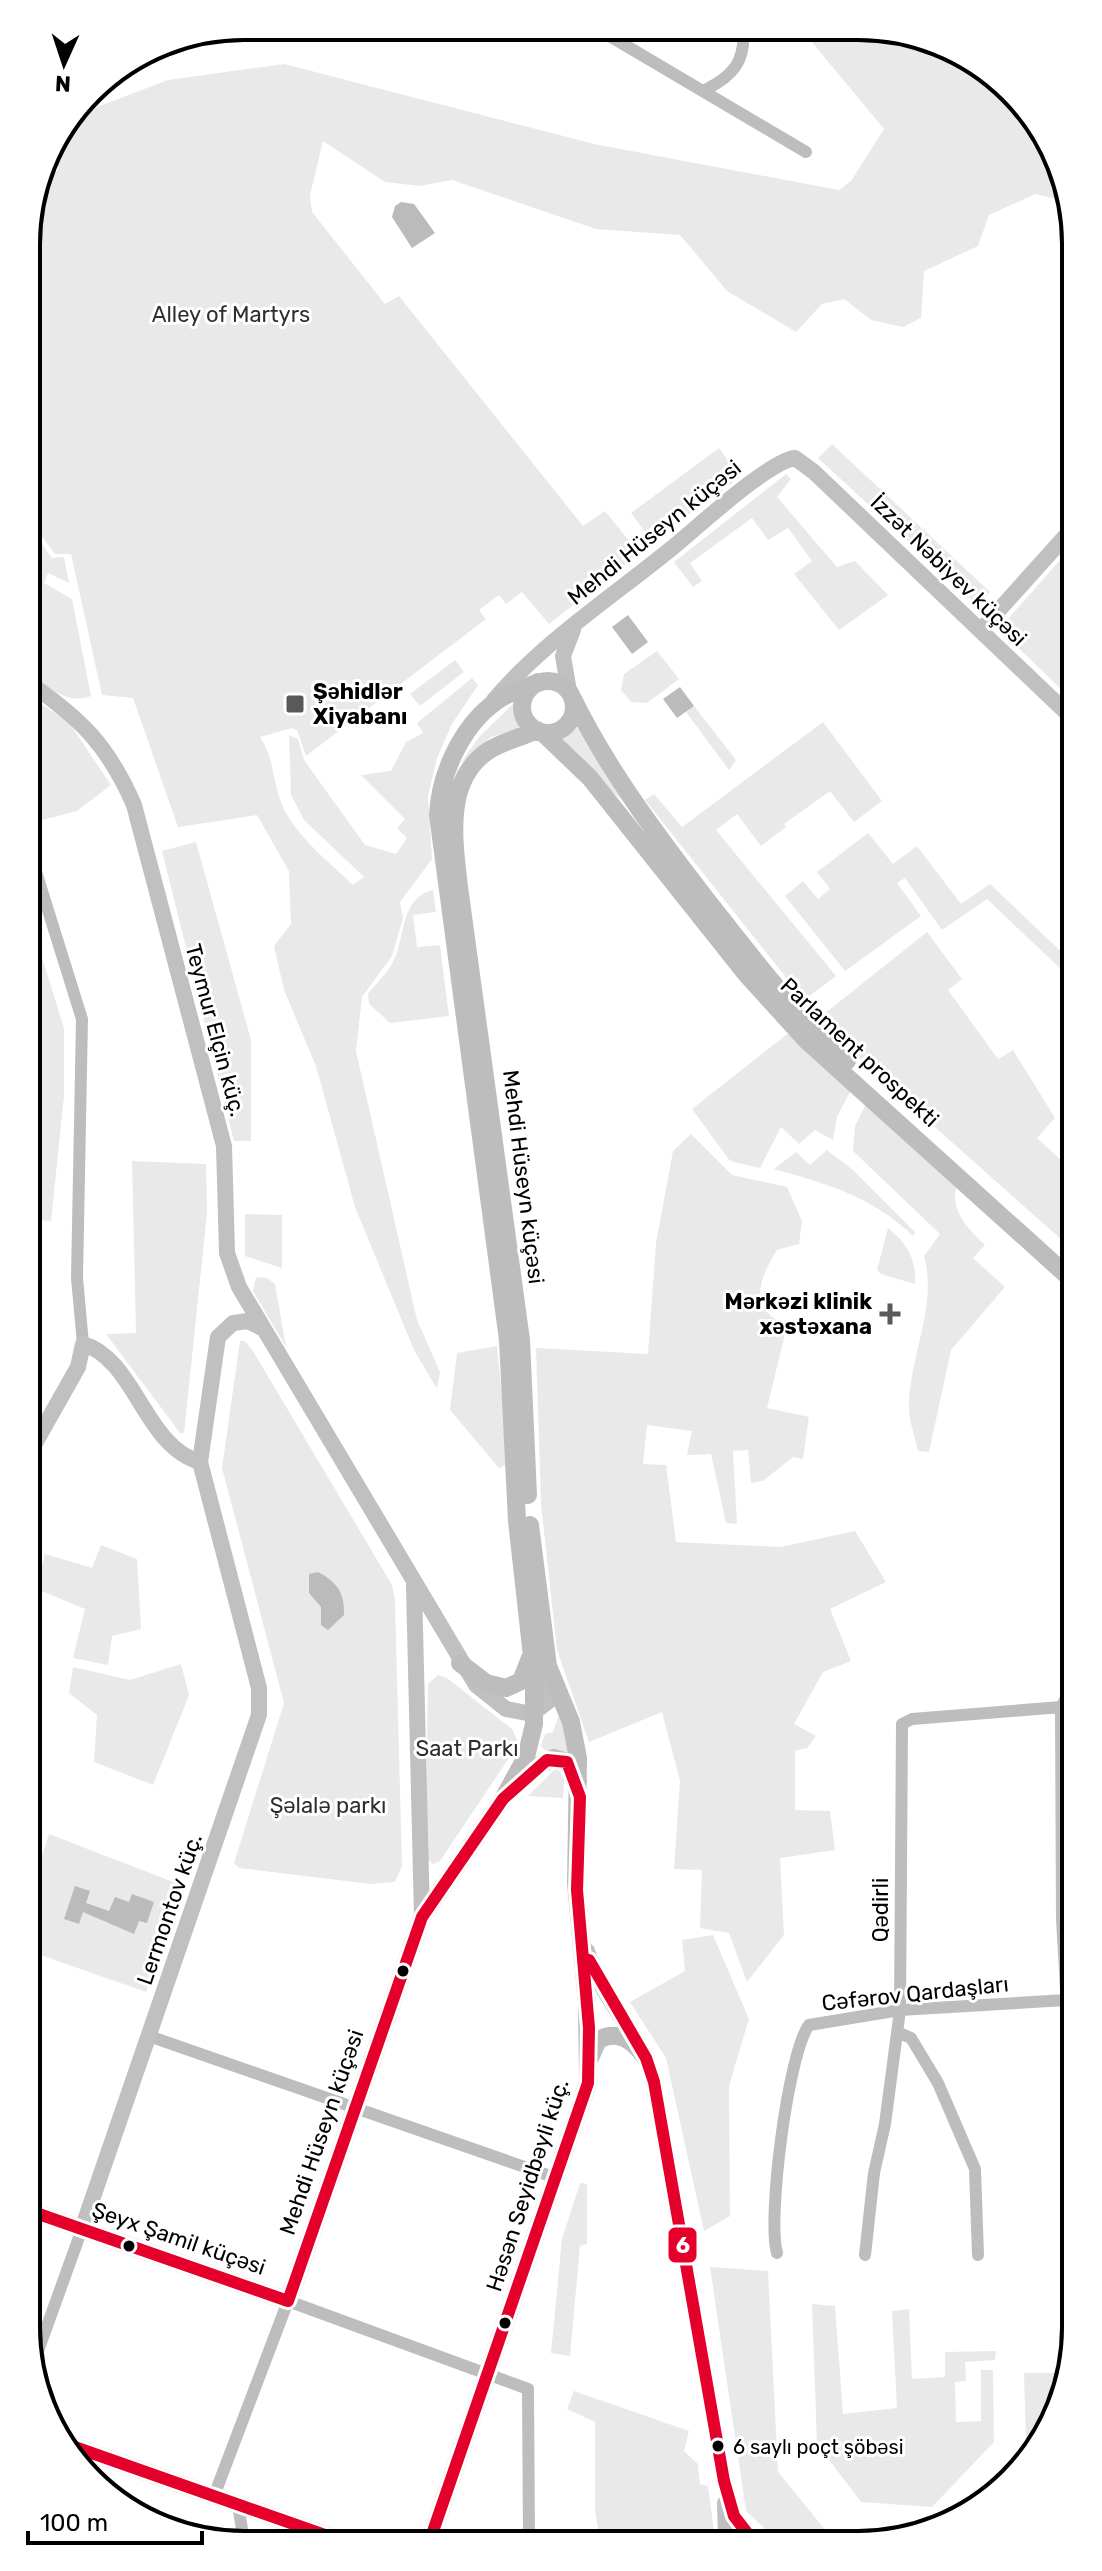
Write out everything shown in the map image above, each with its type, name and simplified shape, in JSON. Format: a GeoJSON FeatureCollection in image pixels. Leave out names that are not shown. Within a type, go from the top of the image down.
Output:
{"type":"FeatureCollection","features":[{"type":"Feature","properties":{"kind":"main road","name":"Mehdi Hüseyn küçəsi"},"geometry":{"type":"LineString","coordinates":[[288,2301],[352,2110],[422,1917],[503,1799],[526,1757],[535,1713],[517,1521],[508,1340],[439,829],[439,792],[445,773],[479,718],[541,654],[736,496],[783,461],[795,458]]}},
{"type":"Feature","properties":{"kind":"main road","name":"İzzət Nəbiyev küçəsi"},"geometry":{"type":"LineString","coordinates":[[795,458],[805,463],[1062,708]]}},
{"type":"Feature","properties":{"kind":"main road"},"geometry":{"type":"LineString","coordinates":[[981,630],[1062,540]]}},
{"type":"Feature","properties":{"kind":"main road"},"geometry":{"type":"LineString","coordinates":[[541,654],[528,691],[526,721],[539,731],[555,732],[566,725],[573,714],[564,651],[576,625]]}},
{"type":"Feature","properties":{"kind":"main road"},"geometry":{"type":"LineString","coordinates":[[528,691],[557,682],[570,693]]}},
{"type":"Feature","properties":{"kind":"main road","name":"Teymur Elçin küç."},"geometry":{"type":"LineString","coordinates":[[40,690],[67,710],[108,753],[136,810],[224,1146],[228,1260],[264,1329]]}},
{"type":"Feature","properties":{"kind":"main road","name":"Mehdi Hüseyn küçəsi"},"geometry":{"type":"LineString","coordinates":[[479,718],[504,696],[528,691]]}},
{"type":"Feature","properties":{"kind":"main road","name":"Parlament prospekti"},"geometry":{"type":"LineString","coordinates":[[570,693],[607,762],[659,837],[794,1009],[1062,1254]]}},
{"type":"Feature","properties":{"kind":"main road","name":"Mehdi Hüseyn küçəsi"},"geometry":{"type":"LineString","coordinates":[[539,731],[489,750],[472,765],[458,793],[454,819],[459,887],[521,1340],[529,1520],[549,1673],[574,1734],[579,1784]]}},
{"type":"Feature","properties":{"kind":"main road","name":"Parlament prospekti"},"geometry":{"type":"LineString","coordinates":[[539,731],[590,778],[746,974],[806,1040],[1062,1271]]}},
{"type":"Feature","properties":{"kind":"main road","name":"Lermontov küç."},"geometry":{"type":"LineString","coordinates":[[82,2229],[261,1706],[200,1462],[218,1337],[233,1323],[248,1321],[264,1329]]}},
{"type":"Feature","properties":{"kind":"main road"},"geometry":{"type":"LineString","coordinates":[[264,1329],[460,1663],[476,1685],[500,1706],[515,1713],[535,1713],[549,1701],[549,1673]]}},
{"type":"Feature","properties":{"kind":"main road"},"geometry":{"type":"LineString","coordinates":[[40,1434],[78,1367],[83,1344],[107,1359],[178,1452],[200,1462]]}},
{"type":"Feature","properties":{"kind":"main road"},"geometry":{"type":"LineString","coordinates":[[414,1580],[422,1917]]}},
{"type":"Feature","properties":{"kind":"main road"},"geometry":{"type":"LineString","coordinates":[[460,1663],[486,1683],[511,1687],[525,1675],[531,1647]]}},
{"type":"Feature","properties":{"kind":"main road"},"geometry":{"type":"LineString","coordinates":[[503,1799],[536,1767],[554,1758],[567,1762],[579,1784]]}},
{"type":"Feature","properties":{"kind":"main road","name":"Həsən Seyidbəyli küç."},"geometry":{"type":"LineString","coordinates":[[433,2531],[584,2097],[589,2069],[576,1883],[579,1784]]}},
{"type":"Feature","properties":{"kind":"main road"},"geometry":{"type":"LineString","coordinates":[[580,1928],[596,1976],[646,2058],[654,2082],[724,2481],[734,2516],[746,2531]]}},
{"type":"Feature","properties":{"kind":"main road"},"geometry":{"type":"LineString","coordinates":[[589,2069],[593,2046],[610,2035],[631,2041],[646,2058]]}},
{"type":"Feature","properties":{"kind":"main road","name":"Şeyx Şamil küçəsi"},"geometry":{"type":"LineString","coordinates":[[40,2214],[288,2301]]}},
{"type":"Feature","properties":{"kind":"main road"},"geometry":{"type":"LineString","coordinates":[[81,2449],[313,2531]]}},
{"type":"Feature","properties":{"kind":"main road"},"geometry":{"type":"LineString","coordinates":[[724,2481],[726,2531]]}},
{"type":"Feature","properties":{"kind":"street"},"geometry":{"type":"LineString","coordinates":[[617,40],[806,152]]}},
{"type":"Feature","properties":{"kind":"street"},"geometry":{"type":"LineString","coordinates":[[705,90],[738,67],[743,55],[743,40]]}},
{"type":"Feature","properties":{"kind":"street"},"geometry":{"type":"LineString","coordinates":[[40,884],[82,1019],[77,1278],[83,1344]]}},
{"type":"Feature","properties":{"kind":"street"},"geometry":{"type":"LineString","coordinates":[[1061,1707],[1062,1766]]}},
{"type":"Feature","properties":{"kind":"street","name":"Qədirli"},"geometry":{"type":"LineString","coordinates":[[865,2255],[874,2173],[885,2124],[900,2010],[902,1724],[912,1719],[1061,1707]]}},
{"type":"Feature","properties":{"kind":"street","name":"Cəfərov Qardaşları"},"geometry":{"type":"LineString","coordinates":[[777,2253],[774,2225],[785,2110],[805,2030],[816,2022],[900,2010],[1062,2000]]}},
{"type":"Feature","properties":{"kind":"street"},"geometry":{"type":"LineString","coordinates":[[897,2032],[911,2038],[938,2083],[975,2169],[978,2255]]}},
{"type":"Feature","properties":{"kind":"street"},"geometry":{"type":"LineString","coordinates":[[149,2036],[352,2110],[556,2178]]}},
{"type":"Feature","properties":{"kind":"street","name":"Lermontov küç."},"geometry":{"type":"LineString","coordinates":[[41,2342],[82,2229]]}},
{"type":"Feature","properties":{"kind":"street","name":"Şeyx Şamil küçəsi"},"geometry":{"type":"LineString","coordinates":[[288,2301],[528,2389],[529,2531]]}},
{"type":"Feature","properties":{"kind":"street","name":"Mehdi Hüseyn küçəsi"},"geometry":{"type":"LineString","coordinates":[[214,2496],[288,2301]]}},
{"type":"Feature","properties":{"kind":"street"},"geometry":{"type":"LineString","coordinates":[[238,2505],[242,2531]]}},
{"type":"Feature","properties":{"kind":"green space","name":"Alley of Martyrs"},"geometry":{"type":"Polygon","coordinates":[[[810,40],[897,44],[948,61],[971,74],[1011,110],[1028,131],[1041,154],[1056,199],[1035,194],[989,215],[978,246],[924,271],[921,318],[903,327],[871,320],[844,299],[822,304],[796,332],[727,291],[680,235],[596,229],[452,180],[420,186],[385,182],[323,141],[310,195],[312,212],[385,304],[399,296],[583,526],[605,511],[639,553],[549,624],[522,592],[506,604],[499,595],[479,610],[486,619],[306,756],[297,730],[292,728],[260,737],[268,754],[279,798],[289,818],[315,849],[353,885],[364,877],[304,820],[291,795],[289,735],[298,739],[304,760],[365,845],[396,854],[407,838],[397,828],[405,819],[361,775],[391,771],[406,742],[423,733],[417,723],[472,678],[478,685],[452,724],[437,758],[428,796],[432,859],[400,902],[403,918],[392,956],[362,997],[356,1051],[417,1320],[440,1372],[437,1389],[414,1350],[355,1207],[316,1066],[284,990],[274,946],[291,924],[289,871],[257,815],[178,827],[133,698],[102,695],[71,554],[55,554],[40,534],[40,231],[47,191],[59,167],[57,165],[61,154],[74,131],[97,107],[168,80],[284,64],[594,144],[839,190],[851,181],[884,129],[810,40]]]}},
{"type":"Feature","properties":{"kind":"green space"},"geometry":{"type":"Polygon","coordinates":[[[832,444],[990,592],[978,606],[818,458],[832,444]]]}},
{"type":"Feature","properties":{"kind":"green space"},"geometry":{"type":"Polygon","coordinates":[[[719,448],[740,477],[675,525],[666,515],[645,532],[631,513],[719,448]]]}},
{"type":"Feature","properties":{"kind":"green space"},"geometry":{"type":"Polygon","coordinates":[[[786,474],[791,479],[777,497],[837,567],[855,561],[888,595],[839,630],[794,574],[812,561],[788,528],[768,540],[752,518],[690,563],[702,581],[693,587],[674,562],[786,474]]]}},
{"type":"Feature","properties":{"kind":"green space"},"geometry":{"type":"Polygon","coordinates":[[[40,541],[52,558],[64,557],[69,583],[48,573],[44,583],[72,599],[91,696],[73,698],[40,680],[40,541]]]}},
{"type":"Feature","properties":{"kind":"green space"},"geometry":{"type":"Polygon","coordinates":[[[1062,558],[1062,690],[999,629],[1062,558]]]}},
{"type":"Feature","properties":{"kind":"green space"},"geometry":{"type":"Polygon","coordinates":[[[657,651],[679,679],[647,703],[631,702],[621,690],[624,674],[657,651]]]}},
{"type":"Feature","properties":{"kind":"green space"},"geometry":{"type":"Polygon","coordinates":[[[455,660],[464,672],[420,706],[410,694],[455,660]]]}},
{"type":"Feature","properties":{"kind":"green space"},"geometry":{"type":"Polygon","coordinates":[[[517,700],[517,716],[524,728],[491,737],[460,764],[479,737],[517,700]]]}},
{"type":"Feature","properties":{"kind":"green space"},"geometry":{"type":"Polygon","coordinates":[[[40,704],[68,721],[111,785],[77,811],[40,820],[40,704]]]}},
{"type":"Feature","properties":{"kind":"green space"},"geometry":{"type":"Polygon","coordinates":[[[694,706],[736,760],[729,770],[686,712],[694,706]]]}},
{"type":"Feature","properties":{"kind":"green space"},"geometry":{"type":"Polygon","coordinates":[[[823,722],[882,801],[854,822],[830,791],[784,824],[786,827],[761,846],[737,814],[716,830],[836,976],[804,1000],[645,800],[654,794],[682,827],[823,722]]]}},
{"type":"Feature","properties":{"kind":"green space"},"geometry":{"type":"Polygon","coordinates":[[[574,723],[622,801],[557,738],[574,723]]]}},
{"type":"Feature","properties":{"kind":"green space"},"geometry":{"type":"Polygon","coordinates":[[[868,833],[893,864],[917,846],[961,904],[990,884],[1062,952],[1062,970],[987,899],[942,930],[905,878],[897,883],[921,916],[845,971],[785,896],[803,881],[818,899],[830,889],[817,872],[868,833]]]}},
{"type":"Feature","properties":{"kind":"green space"},"geometry":{"type":"Polygon","coordinates":[[[196,842],[251,1040],[251,1141],[234,1141],[162,851],[196,842]]]}},
{"type":"Feature","properties":{"kind":"green space"},"geometry":{"type":"Polygon","coordinates":[[[433,890],[436,912],[413,915],[417,947],[440,945],[449,1016],[390,1023],[369,1004],[368,994],[392,964],[414,902],[422,894],[433,890]]]}},
{"type":"Feature","properties":{"kind":"green space"},"geometry":{"type":"Polygon","coordinates":[[[927,932],[962,979],[948,990],[998,1059],[1013,1050],[1055,1118],[1037,1138],[1062,1161],[1062,1240],[882,1080],[819,1018],[927,932]]]}},
{"type":"Feature","properties":{"kind":"green space"},"geometry":{"type":"Polygon","coordinates":[[[40,951],[64,1028],[64,1096],[51,1221],[40,1220],[40,951]]]}},
{"type":"Feature","properties":{"kind":"green space"},"geometry":{"type":"Polygon","coordinates":[[[791,1031],[851,1090],[837,1117],[833,1140],[815,1130],[799,1144],[781,1127],[760,1168],[730,1161],[692,1109],[791,1031]]]}},
{"type":"Feature","properties":{"kind":"green space"},"geometry":{"type":"Polygon","coordinates":[[[867,1102],[957,1185],[958,1211],[985,1245],[973,1258],[1005,1287],[951,1350],[929,1452],[918,1451],[909,1407],[928,1293],[924,1256],[940,1234],[853,1151],[855,1126],[867,1102]]]}},
{"type":"Feature","properties":{"kind":"green space"},"geometry":{"type":"Polygon","coordinates":[[[691,1134],[732,1175],[787,1187],[802,1221],[799,1244],[777,1250],[765,1272],[760,1292],[766,1310],[787,1326],[767,1408],[809,1417],[803,1459],[793,1457],[763,1481],[751,1483],[748,1450],[733,1451],[737,1524],[726,1523],[711,1454],[687,1455],[692,1431],[647,1425],[643,1464],[666,1465],[676,1542],[781,1547],[855,1531],[886,1582],[830,1609],[851,1661],[823,1672],[794,1724],[816,1736],[807,1748],[795,1751],[795,1810],[830,1811],[835,1850],[780,1858],[784,1935],[747,1982],[729,1933],[700,1928],[702,1870],[674,1869],[680,1781],[662,1712],[589,1742],[557,1650],[541,1504],[536,1348],[648,1354],[656,1243],[673,1151],[691,1134]]]}},
{"type":"Feature","properties":{"kind":"green space"},"geometry":{"type":"Polygon","coordinates":[[[827,1150],[853,1170],[915,1232],[913,1236],[865,1201],[830,1186],[774,1169],[796,1152],[810,1165],[827,1150]]]}},
{"type":"Feature","properties":{"kind":"green space"},"geometry":{"type":"Polygon","coordinates":[[[132,1161],[206,1164],[207,1213],[184,1433],[180,1433],[106,1334],[136,1333],[132,1161]]]}},
{"type":"Feature","properties":{"kind":"green space"},"geometry":{"type":"Polygon","coordinates":[[[245,1214],[282,1215],[282,1268],[245,1256],[245,1214]]]}},
{"type":"Feature","properties":{"kind":"green space"},"geometry":{"type":"Polygon","coordinates":[[[888,1228],[909,1253],[915,1284],[877,1270],[888,1228]]]}},
{"type":"Feature","properties":{"kind":"green space"},"geometry":{"type":"Polygon","coordinates":[[[256,1277],[267,1278],[275,1284],[286,1347],[253,1291],[256,1277]]]}},
{"type":"Feature","properties":{"kind":"green space","name":"Şəlalə parkı"},"geometry":{"type":"Polygon","coordinates":[[[240,1341],[245,1341],[253,1351],[392,1585],[395,1601],[402,1866],[395,1882],[370,1884],[239,1868],[234,1863],[284,1703],[222,1468],[240,1341]]]}},
{"type":"Feature","properties":{"kind":"green space"},"geometry":{"type":"Polygon","coordinates":[[[497,1346],[509,1464],[499,1468],[450,1410],[457,1353],[497,1346]]]}},
{"type":"Feature","properties":{"kind":"green space"},"geometry":{"type":"Polygon","coordinates":[[[101,1545],[137,1559],[141,1629],[112,1636],[108,1665],[73,1658],[85,1609],[40,1590],[45,1554],[92,1568],[101,1545]]]}},
{"type":"Feature","properties":{"kind":"green space"},"geometry":{"type":"Polygon","coordinates":[[[181,1664],[189,1695],[153,1785],[94,1762],[97,1715],[69,1693],[73,1667],[130,1680],[181,1664]]]}},
{"type":"Feature","properties":{"kind":"green space","name":"Saat Parkı"},"geometry":{"type":"Polygon","coordinates":[[[438,1675],[447,1678],[512,1729],[517,1740],[515,1749],[440,1861],[433,1864],[425,1857],[428,1684],[438,1675]]]}},
{"type":"Feature","properties":{"kind":"green space"},"geometry":{"type":"Polygon","coordinates":[[[560,1712],[573,1758],[548,1753],[541,1746],[545,1734],[553,1732],[560,1712]]]}},
{"type":"Feature","properties":{"kind":"green space"},"geometry":{"type":"Polygon","coordinates":[[[555,1769],[565,1773],[563,1798],[528,1796],[555,1769]]]}},
{"type":"Feature","properties":{"kind":"green space"},"geometry":{"type":"Polygon","coordinates":[[[49,1834],[186,1887],[146,1992],[40,1955],[40,1862],[49,1834]]]}},
{"type":"Feature","properties":{"kind":"green space"},"geometry":{"type":"Polygon","coordinates":[[[713,1935],[749,2019],[729,2086],[730,2216],[704,2231],[666,2058],[630,2002],[685,1971],[682,1940],[713,1935]]]}},
{"type":"Feature","properties":{"kind":"green space"},"geometry":{"type":"Polygon","coordinates":[[[580,2183],[587,2184],[587,2244],[580,2246],[570,2356],[551,2353],[562,2239],[580,2183]]]}},
{"type":"Feature","properties":{"kind":"green space"},"geometry":{"type":"Polygon","coordinates":[[[710,2267],[768,2271],[778,2472],[826,2531],[767,2531],[746,2511],[710,2267]]]}},
{"type":"Feature","properties":{"kind":"green space"},"geometry":{"type":"Polygon","coordinates":[[[812,2304],[835,2306],[843,2414],[897,2408],[892,2311],[909,2309],[912,2379],[945,2377],[945,2352],[996,2351],[995,2360],[965,2362],[966,2381],[955,2382],[956,2422],[981,2421],[981,2370],[993,2370],[994,2442],[932,2507],[861,2502],[817,2444],[812,2304]]]}},
{"type":"Feature","properties":{"kind":"green space"},"geometry":{"type":"Polygon","coordinates":[[[1024,2373],[1056,2373],[1041,2417],[1026,2442],[1024,2373]]]}},
{"type":"Feature","properties":{"kind":"green space"},"geometry":{"type":"Polygon","coordinates":[[[574,2391],[689,2431],[684,2451],[698,2464],[700,2484],[708,2486],[714,2531],[599,2531],[595,2511],[595,2422],[567,2409],[574,2391]]]}},
{"type":"Feature","properties":{"kind":"shaded area"},"geometry":{"type":"Polygon","coordinates":[[[401,202],[414,204],[435,233],[412,248],[392,217],[395,206],[401,202]]]}},
{"type":"Feature","properties":{"kind":"shaded area"},"geometry":{"type":"Polygon","coordinates":[[[628,615],[648,642],[632,654],[612,627],[628,615]]]}},
{"type":"Feature","properties":{"kind":"shaded area"},"geometry":{"type":"Polygon","coordinates":[[[680,687],[694,706],[677,718],[663,699],[680,687]]]}},
{"type":"Feature","properties":{"kind":"shaded area"},"geometry":{"type":"Polygon","coordinates":[[[318,1572],[335,1584],[343,1600],[344,1615],[328,1630],[321,1625],[321,1607],[309,1593],[309,1574],[318,1572]]]}},
{"type":"Feature","properties":{"kind":"shaded area"},"geometry":{"type":"Polygon","coordinates":[[[75,1886],[90,1891],[86,1903],[109,1911],[115,1897],[129,1902],[132,1894],[154,1902],[147,1923],[139,1921],[134,1934],[83,1912],[79,1924],[64,1919],[75,1886]]]}},
{"type":"Feature","properties":{"kind":"transit line","name":"6"},"geometry":{"type":"LineString","coordinates":[[40,2214],[288,2301],[422,1917],[503,1799],[547,1760],[567,1762],[580,1797],[577,1890],[589,2028],[588,2083],[433,2531]]}},
{"type":"Feature","properties":{"kind":"transit line","name":"6"},"geometry":{"type":"LineString","coordinates":[[589,1960],[646,2058],[654,2082],[724,2481],[734,2516],[746,2531]]}},
{"type":"Feature","properties":{"kind":"transit line","name":"6"},"geometry":{"type":"LineString","coordinates":[[81,2449],[313,2531]]}},
{"type":"Feature","properties":{"kind":"place","name":"Şəhidlər Xiyabanı"},"geometry":{"type":"Point","coordinates":[295,704]}},
{"type":"Feature","properties":{"kind":"place","name":"Mərkəzi klinik xəstəxana"},"geometry":{"type":"Point","coordinates":[890,1314]}},
{"type":"Feature","properties":{"kind":"place","name":"6 saylı poçt şöbəsi"},"geometry":{"type":"Point","coordinates":[718,2446]}}]}
